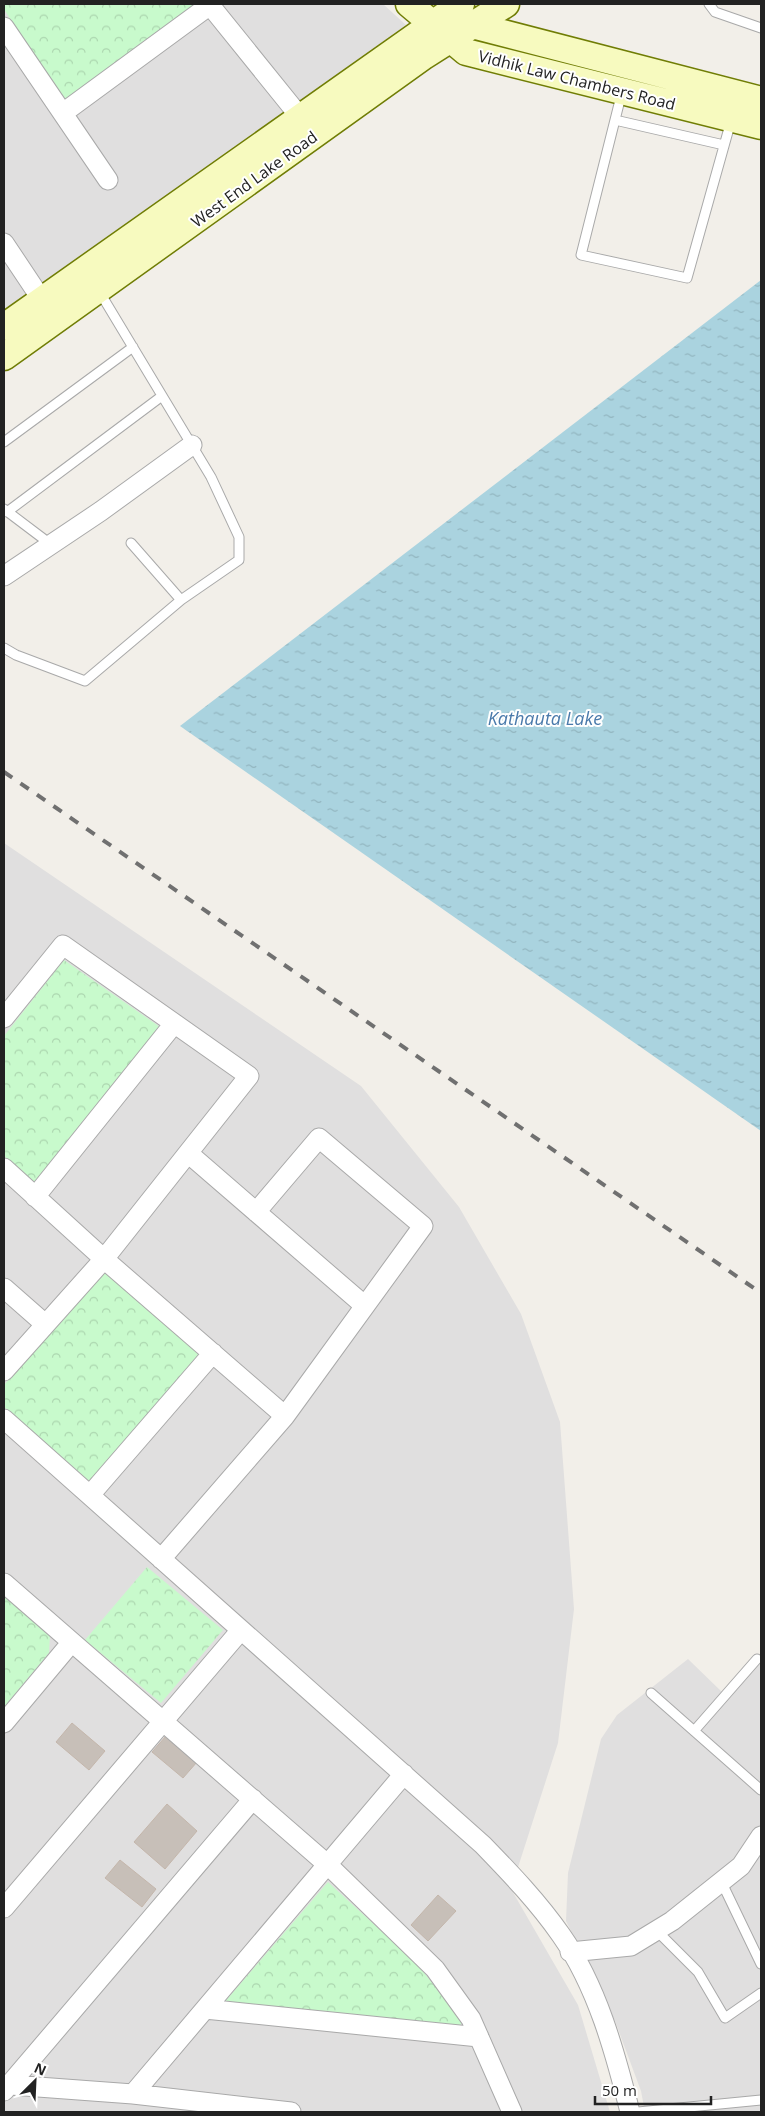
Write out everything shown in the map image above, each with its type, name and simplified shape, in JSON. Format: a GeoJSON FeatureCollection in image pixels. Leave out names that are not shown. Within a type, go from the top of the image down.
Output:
{"type":"FeatureCollection","features":[{"type":"Feature","properties":{"kind":"street"},"geometry":{"type":"LineString","coordinates":[[62,113],[209,4],[301,118]]}},
{"type":"Feature","properties":{"kind":"street","name":"Vidhik Law Chambers Road"},"geometry":{"type":"LineString","coordinates":[[409,4],[741,105],[761,126]]}},
{"type":"Feature","properties":{"kind":"street","name":"West End Lake Road"},"geometry":{"type":"LineString","coordinates":[[4,327],[301,118],[450,18],[506,4]]}},
{"type":"Feature","properties":{"kind":"street","name":"Vidhik Law Chambers Road"},"geometry":{"type":"LineString","coordinates":[[450,18],[466,52],[622,92],[741,105]]}},
{"type":"Feature","properties":{"kind":"street","name":"West End Lake Road"},"geometry":{"type":"LineString","coordinates":[[4,357],[99,291],[450,18]]}},
{"type":"Feature","properties":{"kind":"street"},"geometry":{"type":"LineString","coordinates":[[4,27],[108,180]]}},
{"type":"Feature","properties":{"kind":"street"},"geometry":{"type":"LineString","coordinates":[[4,243],[42,300]]}},
{"type":"Feature","properties":{"kind":"street"},"geometry":{"type":"LineString","coordinates":[[4,576],[101,512],[192,445]]}},
{"type":"Feature","properties":{"kind":"street"},"geometry":{"type":"LineString","coordinates":[[4,1018],[63,945],[173,1025],[249,1076],[104,1259],[4,1371]]}},
{"type":"Feature","properties":{"kind":"street"},"geometry":{"type":"LineString","coordinates":[[35,1197],[173,1025]]}},
{"type":"Feature","properties":{"kind":"street"},"geometry":{"type":"LineString","coordinates":[[161,1559],[285,1416],[423,1226],[319,1138],[256,1212]]}},
{"type":"Feature","properties":{"kind":"street"},"geometry":{"type":"LineString","coordinates":[[188,1153],[365,1306]]}},
{"type":"Feature","properties":{"kind":"street"},"geometry":{"type":"LineString","coordinates":[[4,1168],[104,1259],[285,1416]]}},
{"type":"Feature","properties":{"kind":"street"},"geometry":{"type":"LineString","coordinates":[[4,1288],[46,1324]]}},
{"type":"Feature","properties":{"kind":"street"},"geometry":{"type":"LineString","coordinates":[[90,1495],[213,1353]]}},
{"type":"Feature","properties":{"kind":"street"},"geometry":{"type":"LineString","coordinates":[[4,1419],[483,1845],[525,1889],[562,1936],[585,1977],[616,2056],[630,2112]]}},
{"type":"Feature","properties":{"kind":"street"},"geometry":{"type":"LineString","coordinates":[[4,1583],[71,1643],[165,1721],[328,1865],[434,1969],[471,2019],[512,2112]]}},
{"type":"Feature","properties":{"kind":"street"},"geometry":{"type":"LineString","coordinates":[[4,1908],[241,1630]]}},
{"type":"Feature","properties":{"kind":"street"},"geometry":{"type":"LineString","coordinates":[[4,1723],[71,1643]]}},
{"type":"Feature","properties":{"kind":"street"},"geometry":{"type":"LineString","coordinates":[[133,2094],[404,1774]]}},
{"type":"Feature","properties":{"kind":"street"},"geometry":{"type":"LineString","coordinates":[[7,2088],[253,1799]]}},
{"type":"Feature","properties":{"kind":"street"},"geometry":{"type":"LineString","coordinates":[[570,1952],[630,1946],[672,1921],[741,1866],[761,1836]]}},
{"type":"Feature","properties":{"kind":"street"},"geometry":{"type":"LineString","coordinates":[[205,2010],[479,2037]]}},
{"type":"Feature","properties":{"kind":"street"},"geometry":{"type":"LineString","coordinates":[[7,2088],[133,2094],[291,2112]]}},
{"type":"Feature","properties":{"kind":"lane"},"geometry":{"type":"LineString","coordinates":[[709,4],[715,12],[761,28]]}},
{"type":"Feature","properties":{"kind":"lane"},"geometry":{"type":"LineString","coordinates":[[622,92],[581,255],[687,278],[724,145],[741,105]]}},
{"type":"Feature","properties":{"kind":"lane"},"geometry":{"type":"LineString","coordinates":[[615,120],[724,145]]}},
{"type":"Feature","properties":{"kind":"lane"},"geometry":{"type":"LineString","coordinates":[[4,648],[16,655],[85,681],[182,600],[239,560],[239,537],[211,477],[99,291]]}},
{"type":"Feature","properties":{"kind":"lane"},"geometry":{"type":"LineString","coordinates":[[4,442],[133,347]]}},
{"type":"Feature","properties":{"kind":"lane"},"geometry":{"type":"LineString","coordinates":[[50,543],[6,510],[162,396]]}},
{"type":"Feature","properties":{"kind":"lane"},"geometry":{"type":"LineString","coordinates":[[131,544],[182,600]]}},
{"type":"Feature","properties":{"kind":"lane"},"geometry":{"type":"LineString","coordinates":[[694,1731],[760,1659]]}},
{"type":"Feature","properties":{"kind":"lane"},"geometry":{"type":"LineString","coordinates":[[651,1694],[761,1790]]}},
{"type":"Feature","properties":{"kind":"lane"},"geometry":{"type":"LineString","coordinates":[[722,1881],[761,1964]]}},
{"type":"Feature","properties":{"kind":"lane"},"geometry":{"type":"LineString","coordinates":[[656,1930],[698,1972],[725,2018],[761,1993]]}},
{"type":"Feature","properties":{"kind":"lane"},"geometry":{"type":"LineString","coordinates":[[638,2112],[761,2100]]}},
{"type":"Feature","properties":{"kind":"shaded area"},"geometry":{"type":"Polygon","coordinates":[[[4,4],[383,4],[406,25],[4,312],[4,4]]]}},
{"type":"Feature","properties":{"kind":"shaded area"},"geometry":{"type":"Polygon","coordinates":[[[4,843],[361,1086],[459,1207],[521,1314],[560,1422],[574,1609],[558,1743],[511,1889],[578,2005],[610,2112],[4,2112],[4,843]]]}},
{"type":"Feature","properties":{"kind":"shaded area"},"geometry":{"type":"Polygon","coordinates":[[[688,1659],[723,1693],[761,1662],[761,2112],[645,2112],[641,2091],[615,2021],[566,1921],[568,1873],[601,1739],[617,1715],[688,1659]]]}},
{"type":"Feature","properties":{"kind":"green space"},"geometry":{"type":"Polygon","coordinates":[[[4,4],[194,4],[196,6],[64,104],[4,9],[4,4]]]}},
{"type":"Feature","properties":{"kind":"green space"},"geometry":{"type":"Polygon","coordinates":[[[64,960],[160,1027],[35,1185],[4,1156],[4,1036],[64,960]]]}},
{"type":"Feature","properties":{"kind":"green space"},"geometry":{"type":"Polygon","coordinates":[[[104,1270],[201,1355],[90,1482],[4,1407],[4,1385],[104,1270]]]}},
{"type":"Feature","properties":{"kind":"green space"},"geometry":{"type":"Polygon","coordinates":[[[147,1567],[223,1630],[161,1703],[85,1640],[147,1567]]]}},
{"type":"Feature","properties":{"kind":"green space"},"geometry":{"type":"Polygon","coordinates":[[[4,1595],[50,1635],[49,1653],[4,1707],[4,1595]]]}},
{"type":"Feature","properties":{"kind":"green space"},"geometry":{"type":"Polygon","coordinates":[[[328,1882],[417,1964],[462,2020],[460,2027],[222,2005],[328,1882]]]}},
{"type":"Feature","properties":{"kind":"water","name":"Kathauta Lake"},"geometry":{"type":"Polygon","coordinates":[[[761,280],[761,1131],[180,726],[761,280]]]}},
{"type":"Feature","properties":{"kind":"building"},"geometry":{"type":"Polygon","coordinates":[[[72,1723],[105,1751],[89,1770],[56,1742],[72,1723]]]}},
{"type":"Feature","properties":{"kind":"building"},"geometry":{"type":"Polygon","coordinates":[[[166,1736],[197,1762],[183,1778],[152,1752],[166,1736]]]}},
{"type":"Feature","properties":{"kind":"building"},"geometry":{"type":"Polygon","coordinates":[[[167,1804],[197,1831],[165,1869],[134,1842],[167,1804]]]}},
{"type":"Feature","properties":{"kind":"building"},"geometry":{"type":"Polygon","coordinates":[[[120,1860],[156,1889],[142,1907],[105,1878],[120,1860]]]}},
{"type":"Feature","properties":{"kind":"building"},"geometry":{"type":"Polygon","coordinates":[[[438,1895],[456,1911],[428,1941],[411,1925],[438,1895]]]}},
{"type":"Feature","properties":{"kind":"railway"},"geometry":{"type":"LineString","coordinates":[[4,772],[761,1293]]}}]}
